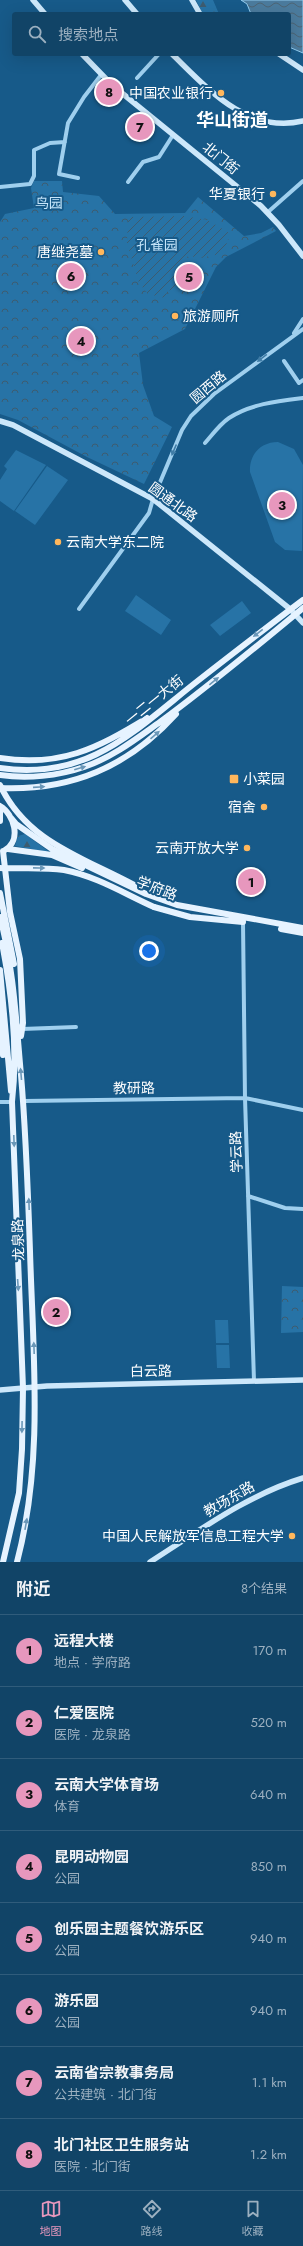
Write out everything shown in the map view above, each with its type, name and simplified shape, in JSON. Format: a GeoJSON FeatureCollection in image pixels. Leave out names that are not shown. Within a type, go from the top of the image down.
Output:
{"type":"FeatureCollection","features":[{"type":"Feature","properties":{"kind":"main road","name":"一二一大街"},"geometry":{"type":"LineString","coordinates":[[0,768],[29,770],[52,768],[77,762],[101,753],[120,742],[303,600]]}},
{"type":"Feature","properties":{"kind":"main road","name":"一二一大街"},"geometry":{"type":"LineString","coordinates":[[0,775],[36,776],[84,767],[107,758],[135,740],[183,705],[303,608]]}},
{"type":"Feature","properties":{"kind":"main road"},"geometry":{"type":"LineString","coordinates":[[0,788],[46,786],[66,783],[104,770],[135,752],[162,729],[183,705]]}},
{"type":"Feature","properties":{"kind":"main road"},"geometry":{"type":"LineString","coordinates":[[0,758],[48,760],[71,756],[88,750],[161,710]]}},
{"type":"Feature","properties":{"kind":"main road","name":"学府路"},"geometry":{"type":"LineString","coordinates":[[0,785],[18,816],[41,836],[58,848],[177,905]]}},
{"type":"Feature","properties":{"kind":"main road"},"geometry":{"type":"LineString","coordinates":[[0,807],[0,821]]}},
{"type":"Feature","properties":{"kind":"main road","name":"学府路"},"geometry":{"type":"LineString","coordinates":[[0,807],[16,824],[52,849],[146,894],[177,905],[303,928]]}},
{"type":"Feature","properties":{"kind":"main road"},"geometry":{"type":"LineString","coordinates":[[11,818],[14,833],[4,851],[9,906],[20,959],[22,1029],[19,1045]]}},
{"type":"Feature","properties":{"kind":"main road","name":"学府路"},"geometry":{"type":"LineString","coordinates":[[4,851],[52,855],[145,897],[176,908],[243,922],[303,932]]}},
{"type":"Feature","properties":{"kind":"main road"},"geometry":{"type":"LineString","coordinates":[[0,868],[41,868],[64,870],[83,875],[154,907],[190,917],[243,922]]}},
{"type":"Feature","properties":{"kind":"main road"},"geometry":{"type":"LineString","coordinates":[[0,893],[12,948],[11,968]]}},
{"type":"Feature","properties":{"kind":"main road","name":"龙泉路"},"geometry":{"type":"LineString","coordinates":[[0,917],[16,1000],[24,1102],[35,1386],[33,1475],[24,1534],[17,1562]]}},
{"type":"Feature","properties":{"kind":"main road","name":"龙泉路"},"geometry":{"type":"LineString","coordinates":[[0,933],[11,968],[14,1052],[12,1102],[23,1388],[22,1449],[18,1493],[3,1562]]}},
{"type":"Feature","properties":{"kind":"main road"},"geometry":{"type":"LineString","coordinates":[[0,970],[12,1102]]}},
{"type":"Feature","properties":{"kind":"main road"},"geometry":{"type":"LineString","coordinates":[[0,1007],[4,1064],[7,1086],[12,1102]]}},
{"type":"Feature","properties":{"kind":"street"},"geometry":{"type":"LineString","coordinates":[[33,0],[43,12]]}},
{"type":"Feature","properties":{"kind":"street"},"geometry":{"type":"LineString","coordinates":[[125,0],[135,12]]}},
{"type":"Feature","properties":{"kind":"street"},"geometry":{"type":"LineString","coordinates":[[128,0],[138,12]]}},
{"type":"Feature","properties":{"kind":"street"},"geometry":{"type":"LineString","coordinates":[[192,0],[199,12]]}},
{"type":"Feature","properties":{"kind":"street","name":"北门街"},"geometry":{"type":"LineString","coordinates":[[84,56],[102,76],[268,212],[303,256]]}},
{"type":"Feature","properties":{"kind":"street"},"geometry":{"type":"LineString","coordinates":[[137,78],[157,56]]}},
{"type":"Feature","properties":{"kind":"street"},"geometry":{"type":"LineString","coordinates":[[174,56],[239,112],[262,122],[280,123],[303,121]]}},
{"type":"Feature","properties":{"kind":"street"},"geometry":{"type":"LineString","coordinates":[[178,56],[240,110],[263,118],[281,120],[303,117]]}},
{"type":"Feature","properties":{"kind":"street"},"geometry":{"type":"LineString","coordinates":[[283,56],[303,70]]}},
{"type":"Feature","properties":{"kind":"street"},"geometry":{"type":"LineString","coordinates":[[78,178],[59,174],[66,134],[72,116],[102,76]]}},
{"type":"Feature","properties":{"kind":"street"},"geometry":{"type":"LineString","coordinates":[[128,182],[143,162],[159,157],[173,135]]}},
{"type":"Feature","properties":{"kind":"street"},"geometry":{"type":"LineString","coordinates":[[0,188],[30,184],[34,176],[34,150],[50,143],[65,142]]}},
{"type":"Feature","properties":{"kind":"street"},"geometry":{"type":"LineString","coordinates":[[268,212],[303,181]]}},
{"type":"Feature","properties":{"kind":"street","name":"圆西路"},"geometry":{"type":"LineString","coordinates":[[293,335],[303,319]]}},
{"type":"Feature","properties":{"kind":"street","name":"圆西路"},"geometry":{"type":"LineString","coordinates":[[79,609],[149,513],[153,498],[182,430],[191,416],[214,394],[303,329]]}},
{"type":"Feature","properties":{"kind":"street"},"geometry":{"type":"LineString","coordinates":[[284,361],[299,383],[303,380]]}},
{"type":"Feature","properties":{"kind":"street"},"geometry":{"type":"LineString","coordinates":[[205,443],[228,419],[241,411],[271,402],[303,398]]}},
{"type":"Feature","properties":{"kind":"street","name":"圆通北路"},"geometry":{"type":"LineString","coordinates":[[0,421],[13,425],[153,498],[290,610],[303,623]]}},
{"type":"Feature","properties":{"kind":"street","name":"学云路"},"geometry":{"type":"LineString","coordinates":[[243,922],[245,1098],[254,1381]]}},
{"type":"Feature","properties":{"kind":"street"},"geometry":{"type":"LineString","coordinates":[[22,1029],[76,1027]]}},
{"type":"Feature","properties":{"kind":"street","name":"教研路"},"geometry":{"type":"LineString","coordinates":[[24,1102],[245,1098],[303,1110]]}},
{"type":"Feature","properties":{"kind":"street"},"geometry":{"type":"LineString","coordinates":[[0,1102],[12,1102]]}},
{"type":"Feature","properties":{"kind":"street"},"geometry":{"type":"LineString","coordinates":[[248,1196],[285,1208],[303,1209]]}},
{"type":"Feature","properties":{"kind":"street","name":"白云路"},"geometry":{"type":"LineString","coordinates":[[0,1390],[35,1386],[303,1380]]}},
{"type":"Feature","properties":{"kind":"street","name":"教场东路"},"geometry":{"type":"LineString","coordinates":[[150,1562],[244,1503],[277,1486],[303,1478]]}},
{"type":"Feature","properties":{"kind":"green space"},"geometry":{"type":"Polygon","coordinates":[[[196,0],[213,0],[218,12],[202,12],[196,0]]]}},
{"type":"Feature","properties":{"kind":"green space","name":"鸟园"},"geometry":{"type":"Polygon","coordinates":[[[34,181],[62,181],[63,192],[99,196],[115,214],[185,213],[198,197],[244,236],[261,233],[273,227],[276,231],[226,257],[216,267],[185,329],[139,353],[143,385],[154,416],[172,427],[144,484],[87,457],[18,420],[0,414],[0,222],[5,214],[34,208],[31,188],[34,181]]]}},
{"type":"Feature","properties":{"kind":"green space","name":"孔雀园"},"geometry":{"type":"Polygon","coordinates":[[[184,216],[208,220],[229,233],[224,249],[214,256],[183,257],[178,292],[168,290],[165,298],[148,294],[139,283],[127,243],[128,217],[184,216]]]}},
{"type":"Feature","properties":{"kind":"green space"},"geometry":{"type":"Polygon","coordinates":[[[278,442],[294,449],[303,465],[302,551],[285,550],[275,542],[250,472],[250,466],[257,450],[266,444],[278,442]]]}},
{"type":"Feature","properties":{"kind":"green space"},"geometry":{"type":"Polygon","coordinates":[[[16,450],[46,465],[14,511],[0,501],[0,480],[7,469],[4,466],[16,450]]]}},
{"type":"Feature","properties":{"kind":"green space"},"geometry":{"type":"Polygon","coordinates":[[[47,466],[68,480],[35,525],[15,511],[47,466]]]}},
{"type":"Feature","properties":{"kind":"green space"},"geometry":{"type":"Polygon","coordinates":[[[136,595],[171,620],[161,635],[125,611],[136,595]]]}},
{"type":"Feature","properties":{"kind":"green space"},"geometry":{"type":"Polygon","coordinates":[[[242,601],[251,613],[220,636],[210,625],[242,601]]]}},
{"type":"Feature","properties":{"kind":"green space"},"geometry":{"type":"Polygon","coordinates":[[[25,834],[48,851],[15,846],[18,836],[25,834]]]}},
{"type":"Feature","properties":{"kind":"green space"},"geometry":{"type":"Polygon","coordinates":[[[282,1286],[303,1287],[303,1332],[281,1333],[282,1286]]]}},
{"type":"Feature","properties":{"kind":"green space"},"geometry":{"type":"Polygon","coordinates":[[[215,1320],[228,1320],[229,1343],[216,1343],[215,1320]]]}},
{"type":"Feature","properties":{"kind":"green space"},"geometry":{"type":"Polygon","coordinates":[[[216,1345],[229,1345],[230,1368],[217,1368],[216,1345]]]}},
{"type":"Feature","properties":{"kind":"water"},"geometry":{"type":"Polygon","coordinates":[[[241,0],[303,0],[303,53],[291,48],[291,12],[250,12],[247,4],[241,0]]]}},
{"type":"Feature","properties":{"kind":"place","name":"北门社区卫生服务站"},"geometry":{"type":"Point","coordinates":[109,92]}},
{"type":"Feature","properties":{"kind":"place","name":"中国农业银行"},"geometry":{"type":"Point","coordinates":[221,93]}},
{"type":"Feature","properties":{"kind":"place","name":"云南省宗教事务局"},"geometry":{"type":"Point","coordinates":[140,127]}},
{"type":"Feature","properties":{"kind":"place","name":"华夏银行"},"geometry":{"type":"Point","coordinates":[273,194]}},
{"type":"Feature","properties":{"kind":"place","name":"唐继尧墓"},"geometry":{"type":"Point","coordinates":[101,252]}},
{"type":"Feature","properties":{"kind":"place","name":"游乐园"},"geometry":{"type":"Point","coordinates":[71,276]}},
{"type":"Feature","properties":{"kind":"place","name":"创乐园主题餐饮游乐区"},"geometry":{"type":"Point","coordinates":[189,277]}},
{"type":"Feature","properties":{"kind":"place","name":"旅游厕所"},"geometry":{"type":"Point","coordinates":[175,316]}},
{"type":"Feature","properties":{"kind":"place","name":"昆明动物园"},"geometry":{"type":"Point","coordinates":[81,341]}},
{"type":"Feature","properties":{"kind":"place","name":"云南大学体育场"},"geometry":{"type":"Point","coordinates":[282,505]}},
{"type":"Feature","properties":{"kind":"place","name":"云南大学东二院"},"geometry":{"type":"Point","coordinates":[58,542]}},
{"type":"Feature","properties":{"kind":"place","name":"小菜园"},"geometry":{"type":"Point","coordinates":[234,779]}},
{"type":"Feature","properties":{"kind":"place","name":"宿舍"},"geometry":{"type":"Point","coordinates":[264,807]}},
{"type":"Feature","properties":{"kind":"place","name":"云南开放大学"},"geometry":{"type":"Point","coordinates":[247,848]}},
{"type":"Feature","properties":{"kind":"place","name":"远程大楼"},"geometry":{"type":"Point","coordinates":[251,882]}},
{"type":"Feature","properties":{"kind":"place","name":"仁爱医院"},"geometry":{"type":"Point","coordinates":[56,1312]}},
{"type":"Feature","properties":{"kind":"place","name":"中国人民解放军信息工程大学"},"geometry":{"type":"Point","coordinates":[292,1536]}},
{"type":"Feature","properties":{"kind":"district","name":"华山街道"},"geometry":{"type":"Point","coordinates":[232,120]}}]}
